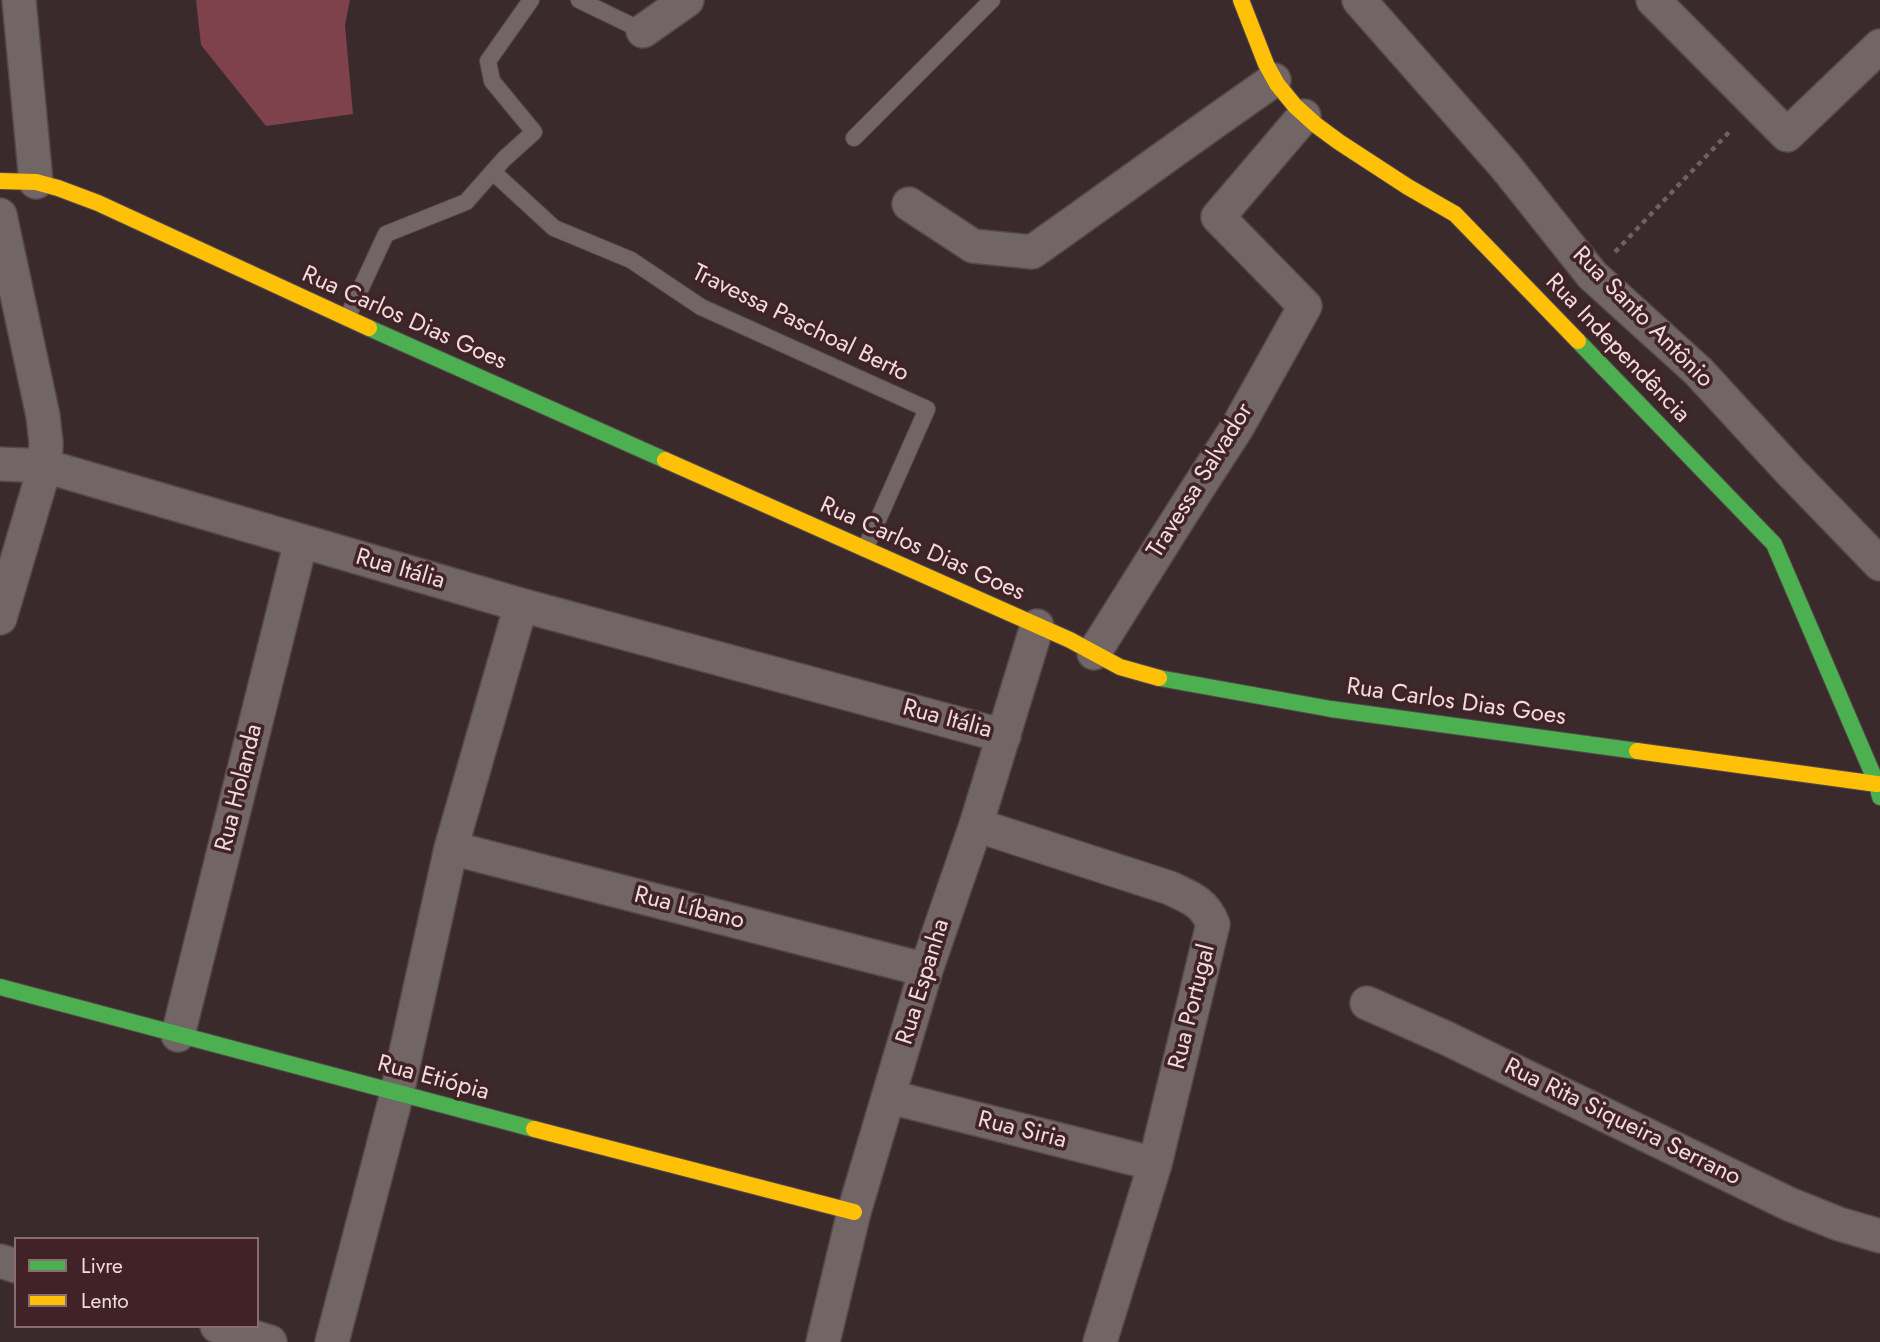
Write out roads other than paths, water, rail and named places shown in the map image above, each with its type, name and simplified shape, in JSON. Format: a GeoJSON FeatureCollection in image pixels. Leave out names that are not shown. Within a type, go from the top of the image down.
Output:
{"type":"FeatureCollection","features":[{"type":"Feature","properties":{"kind":"street"},"geometry":{"type":"LineString","coordinates":[[19,0],[36,182]]}},
{"type":"Feature","properties":{"kind":"street"},"geometry":{"type":"LineString","coordinates":[[643,32],[687,0]]}},
{"type":"Feature","properties":{"kind":"street","name":"Rua Independência"},"geometry":{"type":"LineString","coordinates":[[1241,0],[1257,45],[1278,86],[1304,116],[1421,196],[1455,214],[1774,544],[1879,791]]}},
{"type":"Feature","properties":{"kind":"street","name":"Rua Santo Antônio"},"geometry":{"type":"LineString","coordinates":[[1359,0],[1506,167],[1592,275],[1698,371],[1880,564]]}},
{"type":"Feature","properties":{"kind":"street"},"geometry":{"type":"LineString","coordinates":[[1653,0],[1787,135],[1880,46]]}},
{"type":"Feature","properties":{"kind":"street"},"geometry":{"type":"LineString","coordinates":[[909,204],[973,246],[1032,253],[1275,80]]}},
{"type":"Feature","properties":{"kind":"street","name":"Travessa Salvador"},"geometry":{"type":"LineString","coordinates":[[1094,653],[1238,426],[1305,306],[1218,217],[1304,116]]}},
{"type":"Feature","properties":{"kind":"street","name":"Rua Carlos Dias Goes"},"geometry":{"type":"LineString","coordinates":[[0,181],[36,182],[98,203],[347,318],[1037,625],[1120,667],[1145,675],[1331,709],[1879,791]]}},
{"type":"Feature","properties":{"kind":"street"},"geometry":{"type":"LineString","coordinates":[[0,215],[43,416],[46,443],[46,466],[0,618]]}},
{"type":"Feature","properties":{"kind":"street","name":"Rua Itália"},"geometry":{"type":"LineString","coordinates":[[0,464],[46,466],[521,605],[1004,736]]}},
{"type":"Feature","properties":{"kind":"street","name":"Rua Holanda"},"geometry":{"type":"LineString","coordinates":[[178,1035],[301,541]]}},
{"type":"Feature","properties":{"kind":"street"},"geometry":{"type":"LineString","coordinates":[[332,1342],[397,1093],[451,848],[521,605]]}},
{"type":"Feature","properties":{"kind":"street","name":"Rua Espanha"},"geometry":{"type":"LineString","coordinates":[[823,1342],[855,1212],[926,970],[976,825],[1037,625]]}},
{"type":"Feature","properties":{"kind":"street","name":"Rua Portugal"},"geometry":{"type":"LineString","coordinates":[[976,825],[1170,888],[1194,899],[1208,911],[1213,924],[1155,1164],[1100,1342]]}},
{"type":"Feature","properties":{"kind":"street","name":"Rua Líbano"},"geometry":{"type":"LineString","coordinates":[[451,848],[926,970]]}},
{"type":"Feature","properties":{"kind":"street","name":"Rua Etiópia"},"geometry":{"type":"LineString","coordinates":[[0,986],[855,1212]]}},
{"type":"Feature","properties":{"kind":"street","name":"Rua Rita Siqueira Serrano"},"geometry":{"type":"LineString","coordinates":[[1367,1003],[1446,1038],[1789,1204],[1839,1224],[1880,1236]]}},
{"type":"Feature","properties":{"kind":"street","name":"Rua Siria"},"geometry":{"type":"LineString","coordinates":[[890,1097],[1155,1164]]}},
{"type":"Feature","properties":{"kind":"street"},"geometry":{"type":"LineString","coordinates":[[224,1328],[270,1342]]}},
{"type":"Feature","properties":{"kind":"lane"},"geometry":{"type":"LineString","coordinates":[[347,318],[386,234],[466,202],[534,132],[492,81],[488,61],[531,0]]}},
{"type":"Feature","properties":{"kind":"lane"},"geometry":{"type":"LineString","coordinates":[[579,0],[643,32]]}},
{"type":"Feature","properties":{"kind":"lane"},"geometry":{"type":"LineString","coordinates":[[854,138],[992,0]]}},
{"type":"Feature","properties":{"kind":"lane","name":"Travessa Paschoal Berto"},"geometry":{"type":"LineString","coordinates":[[493,172],[554,228],[631,260],[701,307],[927,409],[866,549]]}}]}
